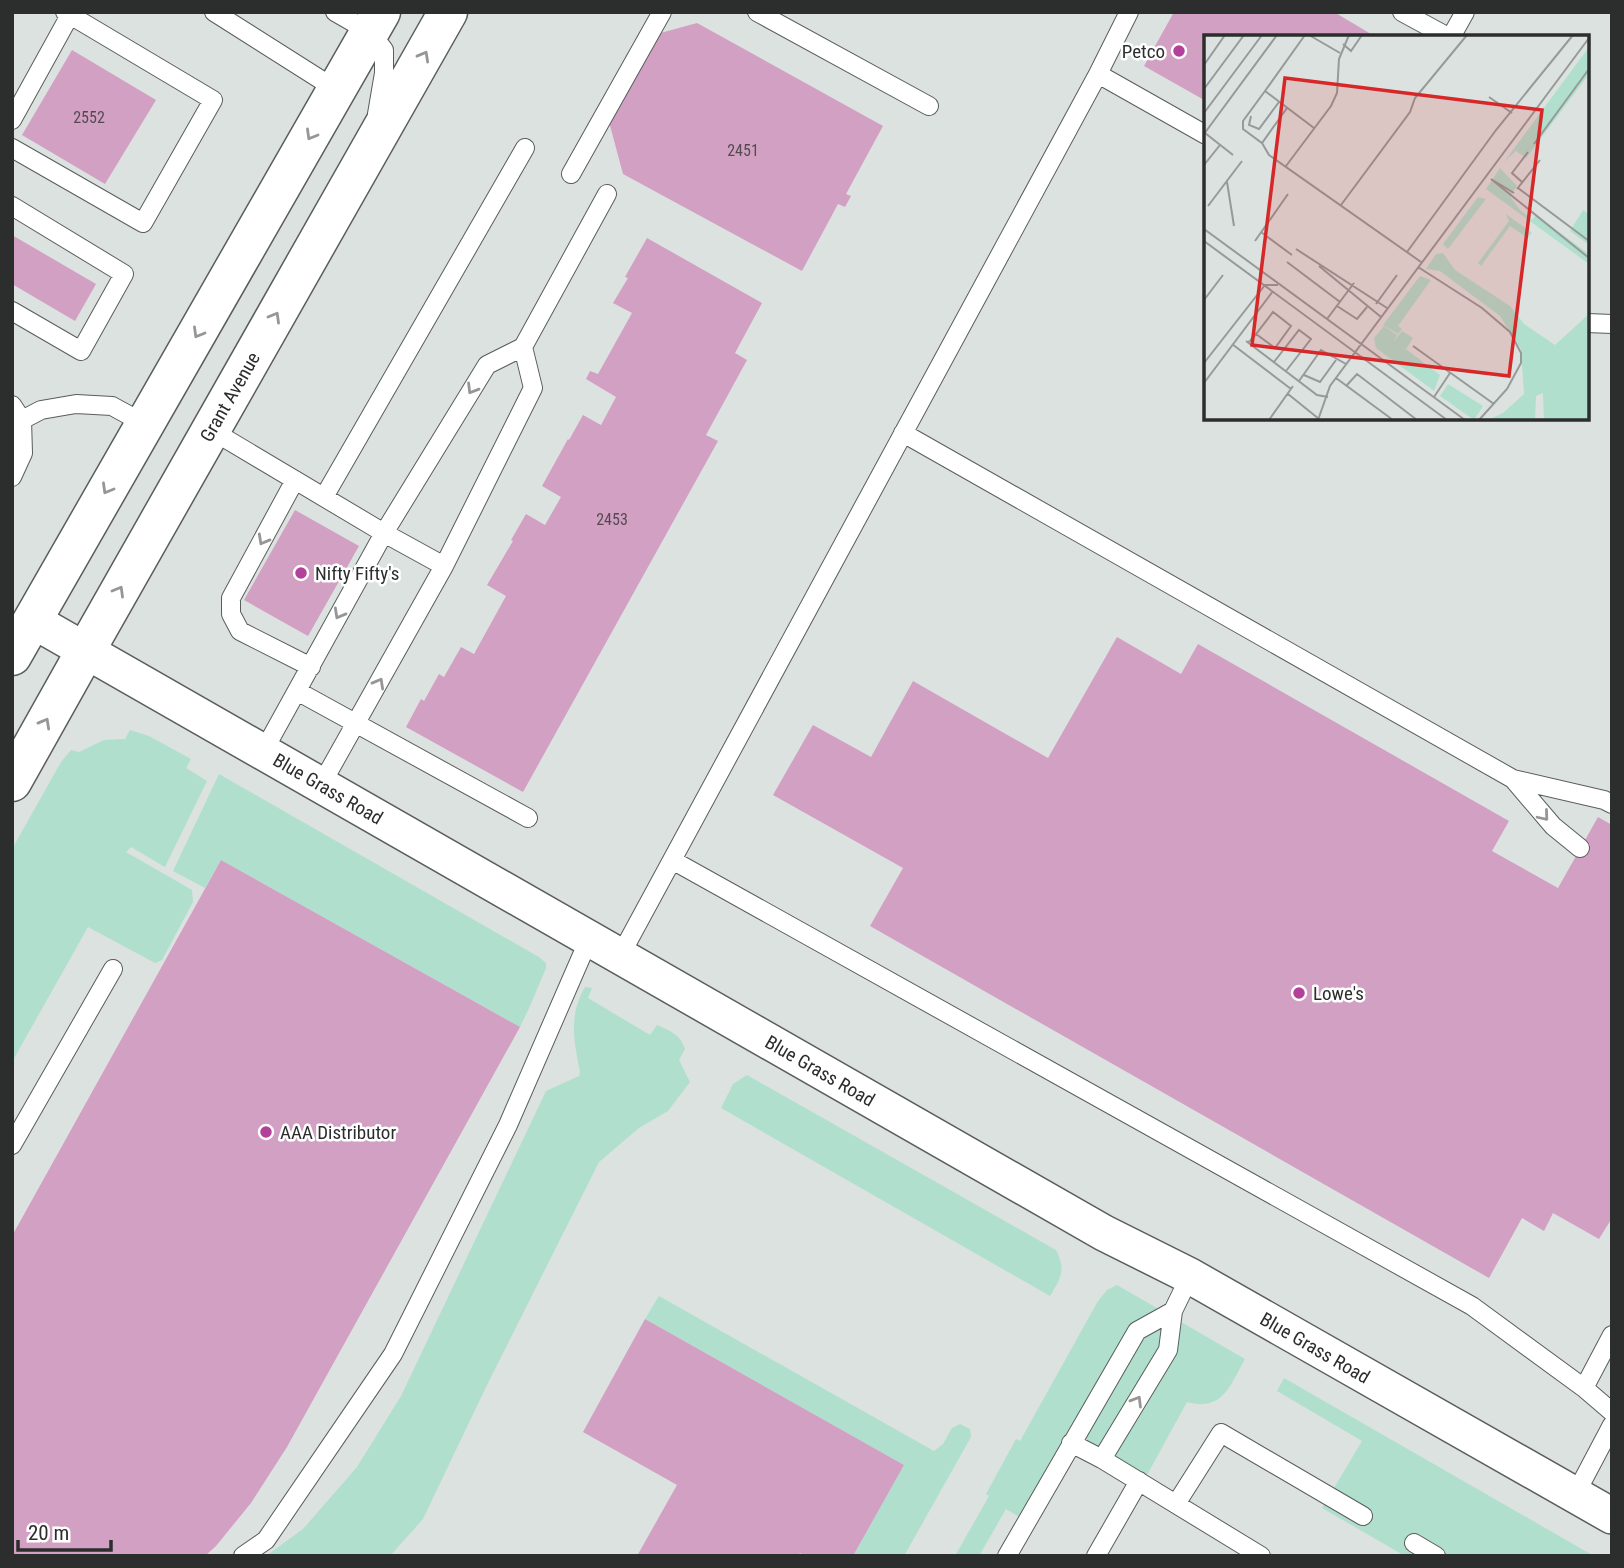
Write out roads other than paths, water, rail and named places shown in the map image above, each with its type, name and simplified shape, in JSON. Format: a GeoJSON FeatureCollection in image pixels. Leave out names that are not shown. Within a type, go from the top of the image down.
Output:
{"type":"FeatureCollection","features":[{"type":"Feature","properties":{"kind":"main road","name":"Grant Avenue"},"geometry":{"type":"LineString","coordinates":[[12,782],[448,12]]}},
{"type":"Feature","properties":{"kind":"main road"},"geometry":{"type":"LineString","coordinates":[[12,656],[22,614],[145,424],[376,22]]}},
{"type":"Feature","properties":{"kind":"street","name":"Blue Grass Road"},"geometry":{"type":"LineString","coordinates":[[22,614],[1092,1227],[1190,1276],[1612,1516]]}},
{"type":"Feature","properties":{"kind":"lane"},"geometry":{"type":"LineString","coordinates":[[214,12],[337,90]]}},
{"type":"Feature","properties":{"kind":"lane"},"geometry":{"type":"LineString","coordinates":[[335,12],[376,22],[384,50],[384,73],[378,110],[366,158]]}},
{"type":"Feature","properties":{"kind":"lane"},"geometry":{"type":"LineString","coordinates":[[572,174],[662,12]]}},
{"type":"Feature","properties":{"kind":"lane"},"geometry":{"type":"LineString","coordinates":[[758,12],[929,106]]}},
{"type":"Feature","properties":{"kind":"lane"},"geometry":{"type":"LineString","coordinates":[[620,956],[1098,74],[1129,12]]}},
{"type":"Feature","properties":{"kind":"lane"},"geometry":{"type":"LineString","coordinates":[[1402,12],[1445,35]]}},
{"type":"Feature","properties":{"kind":"lane"},"geometry":{"type":"LineString","coordinates":[[1450,35],[1465,12]]}},
{"type":"Feature","properties":{"kind":"lane"},"geometry":{"type":"LineString","coordinates":[[12,120],[68,14],[213,100],[143,223],[12,148]]}},
{"type":"Feature","properties":{"kind":"lane"},"geometry":{"type":"LineString","coordinates":[[1098,74],[1204,134]]}},
{"type":"Feature","properties":{"kind":"lane"},"geometry":{"type":"LineString","coordinates":[[324,497],[525,148]]}},
{"type":"Feature","properties":{"kind":"lane"},"geometry":{"type":"LineString","coordinates":[[263,752],[384,533],[486,365],[523,347],[607,194]]}},
{"type":"Feature","properties":{"kind":"lane"},"geometry":{"type":"LineString","coordinates":[[12,206],[124,274],[80,351],[12,311]]}},
{"type":"Feature","properties":{"kind":"lane"},"geometry":{"type":"LineString","coordinates":[[1589,323],[1612,324]]}},
{"type":"Feature","properties":{"kind":"lane"},"geometry":{"type":"LineString","coordinates":[[321,785],[444,566],[533,388],[523,347]]}},
{"type":"Feature","properties":{"kind":"lane"},"geometry":{"type":"LineString","coordinates":[[12,477],[23,453],[17,413],[76,404],[112,406],[145,424]]}},
{"type":"Feature","properties":{"kind":"lane"},"geometry":{"type":"LineString","coordinates":[[211,430],[444,566]]}},
{"type":"Feature","properties":{"kind":"lane"},"geometry":{"type":"LineString","coordinates":[[903,433],[1513,779],[1612,804]]}},
{"type":"Feature","properties":{"kind":"lane"},"geometry":{"type":"LineString","coordinates":[[295,480],[231,598],[231,614],[240,631],[310,667]]}},
{"type":"Feature","properties":{"kind":"lane"},"geometry":{"type":"LineString","coordinates":[[297,691],[528,818]]}},
{"type":"Feature","properties":{"kind":"lane"},"geometry":{"type":"LineString","coordinates":[[1513,779],[1553,826],[1580,848]]}},
{"type":"Feature","properties":{"kind":"lane"},"geometry":{"type":"LineString","coordinates":[[672,860],[1472,1306],[1584,1388],[1612,1412]]}},
{"type":"Feature","properties":{"kind":"lane"},"geometry":{"type":"LineString","coordinates":[[243,1556],[266,1540],[393,1354],[509,1125],[589,939]]}},
{"type":"Feature","properties":{"kind":"lane"},"geometry":{"type":"LineString","coordinates":[[12,1145],[113,969]]}},
{"type":"Feature","properties":{"kind":"lane"},"geometry":{"type":"LineString","coordinates":[[1102,1459],[1168,1350],[1172,1311],[1190,1276]]}},
{"type":"Feature","properties":{"kind":"lane"},"geometry":{"type":"LineString","coordinates":[[1007,1556],[1137,1331],[1172,1311]]}},
{"type":"Feature","properties":{"kind":"lane"},"geometry":{"type":"LineString","coordinates":[[1584,1388],[1612,1335]]}},
{"type":"Feature","properties":{"kind":"lane"},"geometry":{"type":"LineString","coordinates":[[1576,1495],[1612,1425]]}},
{"type":"Feature","properties":{"kind":"lane"},"geometry":{"type":"LineString","coordinates":[[1176,1504],[1222,1433],[1363,1516]]}},
{"type":"Feature","properties":{"kind":"lane"},"geometry":{"type":"LineString","coordinates":[[1071,1443],[1261,1556]]}},
{"type":"Feature","properties":{"kind":"lane"},"geometry":{"type":"LineString","coordinates":[[1097,1556],[1139,1481]]}},
{"type":"Feature","properties":{"kind":"lane"},"geometry":{"type":"LineString","coordinates":[[1414,1543],[1436,1556]]}},
{"type":"Feature","properties":{"kind":"place","name":"Petco"},"geometry":{"type":"Point","coordinates":[1179,51]}},
{"type":"Feature","properties":{"kind":"place","name":"Nifty Fifty's"},"geometry":{"type":"Point","coordinates":[301,573]}},
{"type":"Feature","properties":{"kind":"place","name":"Lowe's"},"geometry":{"type":"Point","coordinates":[1299,993]}},
{"type":"Feature","properties":{"kind":"place","name":"AAA Distributor"},"geometry":{"type":"Point","coordinates":[266,1132]}}]}
